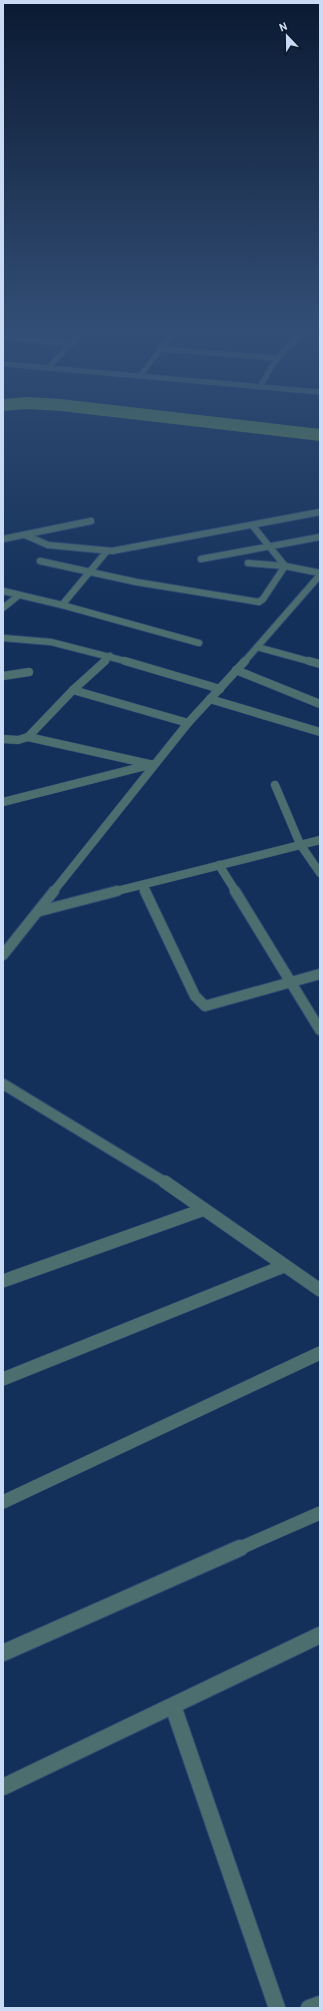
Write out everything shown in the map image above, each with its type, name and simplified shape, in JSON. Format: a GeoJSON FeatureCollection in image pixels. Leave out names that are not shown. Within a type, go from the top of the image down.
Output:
{"type":"FeatureCollection","features":[{"type":"Feature","properties":{"kind":"street"},"geometry":{"type":"LineString","coordinates":[[25,535],[48,545],[107,551],[320,512]]}},
{"type":"Feature","properties":{"kind":"street"},"geometry":{"type":"LineString","coordinates":[[3,539],[91,521]]}},
{"type":"Feature","properties":{"kind":"street"},"geometry":{"type":"LineString","coordinates":[[252,525],[285,566]]}},
{"type":"Feature","properties":{"kind":"street"},"geometry":{"type":"LineString","coordinates":[[202,559],[320,537]]}},
{"type":"Feature","properties":{"kind":"street"},"geometry":{"type":"LineString","coordinates":[[62,604],[107,551]]}},
{"type":"Feature","properties":{"kind":"street"},"geometry":{"type":"LineString","coordinates":[[40,561],[88,572],[259,602],[263,599],[285,566]]}},
{"type":"Feature","properties":{"kind":"street"},"geometry":{"type":"LineString","coordinates":[[3,955],[40,911],[188,723],[220,689],[320,574],[285,566],[248,563]]}},
{"type":"Feature","properties":{"kind":"street"},"geometry":{"type":"LineString","coordinates":[[3,591],[62,604],[199,643]]}},
{"type":"Feature","properties":{"kind":"street"},"geometry":{"type":"LineString","coordinates":[[3,608],[19,595]]}},
{"type":"Feature","properties":{"kind":"street"},"geometry":{"type":"LineString","coordinates":[[3,638],[42,639],[110,656],[220,689]]}},
{"type":"Feature","properties":{"kind":"street"},"geometry":{"type":"LineString","coordinates":[[257,647],[320,664]]}},
{"type":"Feature","properties":{"kind":"street"},"geometry":{"type":"LineString","coordinates":[[28,737],[73,690],[110,656]]}},
{"type":"Feature","properties":{"kind":"street"},"geometry":{"type":"LineString","coordinates":[[236,670],[320,704]]}},
{"type":"Feature","properties":{"kind":"street"},"geometry":{"type":"LineString","coordinates":[[3,676],[29,672]]}},
{"type":"Feature","properties":{"kind":"street"},"geometry":{"type":"LineString","coordinates":[[73,690],[188,723]]}},
{"type":"Feature","properties":{"kind":"street"},"geometry":{"type":"LineString","coordinates":[[210,699],[320,732]]}},
{"type":"Feature","properties":{"kind":"street"},"geometry":{"type":"LineString","coordinates":[[3,739],[18,740],[28,737],[154,765]]}},
{"type":"Feature","properties":{"kind":"street"},"geometry":{"type":"LineString","coordinates":[[3,802],[154,765]]}},
{"type":"Feature","properties":{"kind":"street"},"geometry":{"type":"LineString","coordinates":[[275,785],[300,844],[320,873]]}},
{"type":"Feature","properties":{"kind":"street"},"geometry":{"type":"LineString","coordinates":[[40,911],[320,840]]}},
{"type":"Feature","properties":{"kind":"street"},"geometry":{"type":"LineString","coordinates":[[219,865],[320,1030]]}},
{"type":"Feature","properties":{"kind":"street"},"geometry":{"type":"LineString","coordinates":[[142,885],[199,1002],[205,1006],[320,974]]}},
{"type":"Feature","properties":{"kind":"street"},"geometry":{"type":"LineString","coordinates":[[3,1084],[152,1173],[202,1210],[320,1290]]}},
{"type":"Feature","properties":{"kind":"street"},"geometry":{"type":"LineString","coordinates":[[3,1281],[202,1210]]}},
{"type":"Feature","properties":{"kind":"street"},"geometry":{"type":"LineString","coordinates":[[3,1379],[284,1266]]}},
{"type":"Feature","properties":{"kind":"street"},"geometry":{"type":"LineString","coordinates":[[3,1502],[320,1353]]}},
{"type":"Feature","properties":{"kind":"street"},"geometry":{"type":"LineString","coordinates":[[3,1653],[320,1513]]}},
{"type":"Feature","properties":{"kind":"street"},"geometry":{"type":"LineString","coordinates":[[3,1787],[320,1635]]}},
{"type":"Feature","properties":{"kind":"street"},"geometry":{"type":"LineString","coordinates":[[173,1706],[278,2008]]}},
{"type":"Feature","properties":{"kind":"street"},"geometry":{"type":"LineString","coordinates":[[309,2008],[320,2004]]}},
{"type":"Feature","properties":{"kind":"waterway"},"geometry":{"type":"LineString","coordinates":[[258,428],[320,435]]}}]}
